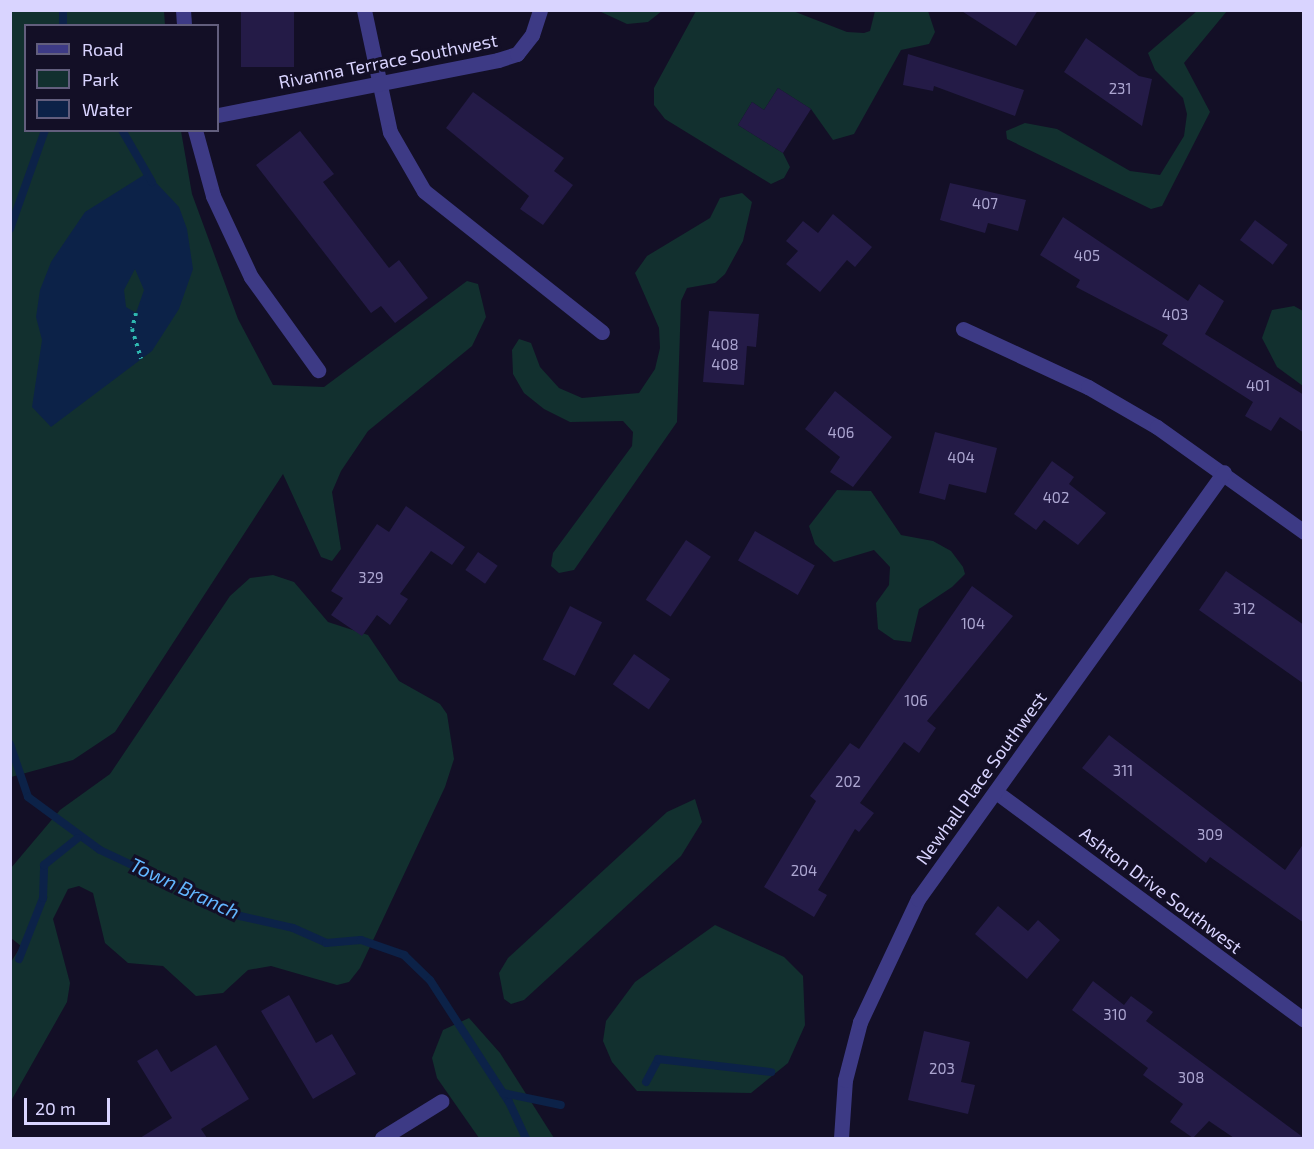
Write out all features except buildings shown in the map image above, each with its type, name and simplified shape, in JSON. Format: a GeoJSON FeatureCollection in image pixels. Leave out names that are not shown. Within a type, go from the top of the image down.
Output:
{"type":"FeatureCollection","features":[{"type":"Feature","properties":{"kind":"street"},"geometry":{"type":"LineString","coordinates":[[364,10],[377,82],[390,132],[424,191],[602,332]]}},
{"type":"Feature","properties":{"kind":"street","name":"Rivanna Terrace Southwest"},"geometry":{"type":"LineString","coordinates":[[219,115],[517,54],[532,35],[540,10]]}},
{"type":"Feature","properties":{"kind":"street"},"geometry":{"type":"LineString","coordinates":[[196,132],[213,196],[251,277],[318,370]]}},
{"type":"Feature","properties":{"kind":"street"},"geometry":{"type":"LineString","coordinates":[[963,329],[1088,387],[1224,472],[1304,532]]}},
{"type":"Feature","properties":{"kind":"street","name":"Newhall Place Southwest"},"geometry":{"type":"LineString","coordinates":[[841,1138],[845,1080],[874,984],[918,899],[1224,472]]}},
{"type":"Feature","properties":{"kind":"street","name":"Ashton Drive Southwest"},"geometry":{"type":"LineString","coordinates":[[996,792],[1304,1020]]}},
{"type":"Feature","properties":{"kind":"street"},"geometry":{"type":"LineString","coordinates":[[382,1138],[442,1101]]}},
{"type":"Feature","properties":{"kind":"path"},"geometry":{"type":"LineString","coordinates":[[136,313],[132,329],[141,359]]}},
{"type":"Feature","properties":{"kind":"green space"},"geometry":{"type":"Polygon","coordinates":[[[10,11],[164,11],[165,24],[24,24],[24,132],[181,132],[192,194],[238,319],[273,385],[324,387],[467,281],[478,284],[486,317],[472,346],[368,431],[341,471],[332,492],[341,549],[332,561],[321,557],[283,474],[115,732],[73,760],[11,777],[10,11]]]}},
{"type":"Feature","properties":{"kind":"green space"},"geometry":{"type":"Polygon","coordinates":[[[599,11],[662,11],[648,22],[627,24],[599,11]]]}},
{"type":"Feature","properties":{"kind":"green space"},"geometry":{"type":"Polygon","coordinates":[[[696,11],[793,11],[847,32],[864,33],[870,31],[875,11],[928,11],[935,32],[929,44],[901,50],[854,134],[833,140],[811,109],[778,88],[764,110],[752,102],[738,125],[783,153],[790,167],[784,178],[771,184],[665,119],[654,105],[654,88],[696,11]]]}},
{"type":"Feature","properties":{"kind":"green space"},"geometry":{"type":"Polygon","coordinates":[[[1197,11],[1227,11],[1184,63],[1210,112],[1162,206],[1151,209],[1007,139],[1006,131],[1025,123],[1057,129],[1130,171],[1160,175],[1184,136],[1187,114],[1183,98],[1155,70],[1148,53],[1197,11]]]}},
{"type":"Feature","properties":{"kind":"green space"},"geometry":{"type":"Polygon","coordinates":[[[742,193],[752,202],[743,241],[725,274],[715,283],[687,288],[681,301],[677,422],[574,570],[559,573],[551,566],[553,553],[632,446],[633,432],[623,421],[570,422],[544,409],[524,393],[513,374],[512,350],[519,339],[531,343],[540,367],[559,388],[582,398],[639,393],[655,369],[660,348],[659,328],[635,273],[647,256],[710,218],[720,198],[742,193]]]}},
{"type":"Feature","properties":{"kind":"green space"},"geometry":{"type":"Polygon","coordinates":[[[1294,306],[1303,311],[1303,386],[1277,367],[1262,338],[1272,310],[1294,306]]]}},
{"type":"Feature","properties":{"kind":"green space"},"geometry":{"type":"Polygon","coordinates":[[[837,490],[871,491],[901,535],[933,541],[951,551],[963,567],[965,574],[952,587],[919,609],[911,642],[894,640],[878,629],[876,603],[889,585],[890,567],[874,550],[834,562],[815,544],[809,526],[837,490]]]}},
{"type":"Feature","properties":{"kind":"green space"},"geometry":{"type":"Polygon","coordinates":[[[273,575],[294,582],[328,622],[368,635],[399,681],[440,704],[447,714],[454,759],[445,787],[360,968],[349,982],[337,985],[271,966],[248,970],[223,993],[196,996],[163,966],[128,963],[105,943],[93,893],[79,886],[68,889],[53,919],[70,983],[67,1002],[11,1101],[11,962],[21,946],[11,938],[11,868],[60,810],[110,774],[230,596],[250,578],[273,575]]]}},
{"type":"Feature","properties":{"kind":"green space"},"geometry":{"type":"Polygon","coordinates":[[[695,799],[702,822],[681,856],[524,1000],[511,1004],[504,999],[499,973],[508,958],[667,812],[695,799]]]}},
{"type":"Feature","properties":{"kind":"green space"},"geometry":{"type":"Polygon","coordinates":[[[715,925],[784,957],[803,976],[805,1025],[788,1063],[751,1093],[637,1091],[612,1062],[603,1041],[606,1021],[635,982],[715,925]]]}},
{"type":"Feature","properties":{"kind":"green space"},"geometry":{"type":"Polygon","coordinates":[[[469,1018],[500,1053],[554,1138],[479,1138],[437,1078],[432,1058],[443,1030],[469,1018]]]}},
{"type":"Feature","properties":{"kind":"water"},"geometry":{"type":"Polygon","coordinates":[[[147,173],[179,207],[187,229],[193,269],[179,309],[152,351],[51,427],[32,407],[42,340],[36,317],[40,290],[51,262],[85,212],[147,173]],[[135,269],[124,290],[126,307],[136,313],[144,290],[135,269]]]}},
{"type":"Feature","properties":{"kind":"waterway","name":"Town Branch"},"geometry":{"type":"LineString","coordinates":[[63,10],[63,24]]}},
{"type":"Feature","properties":{"kind":"waterway","name":"Town Branch"},"geometry":{"type":"LineString","coordinates":[[10,229],[44,132]]}},
{"type":"Feature","properties":{"kind":"waterway"},"geometry":{"type":"LineString","coordinates":[[123,132],[152,182]]}},
{"type":"Feature","properties":{"kind":"waterway","name":"Town Branch"},"geometry":{"type":"LineString","coordinates":[[10,744],[28,797],[100,850],[240,916],[293,928],[326,943],[361,940],[404,955],[430,980],[509,1102],[526,1138]]}},
{"type":"Feature","properties":{"kind":"waterway"},"geometry":{"type":"LineString","coordinates":[[19,959],[43,898],[44,865],[78,838]]}},
{"type":"Feature","properties":{"kind":"waterway"},"geometry":{"type":"LineString","coordinates":[[646,1082],[658,1059],[771,1072]]}},
{"type":"Feature","properties":{"kind":"waterway"},"geometry":{"type":"LineString","coordinates":[[503,1093],[561,1105]]}}]}
